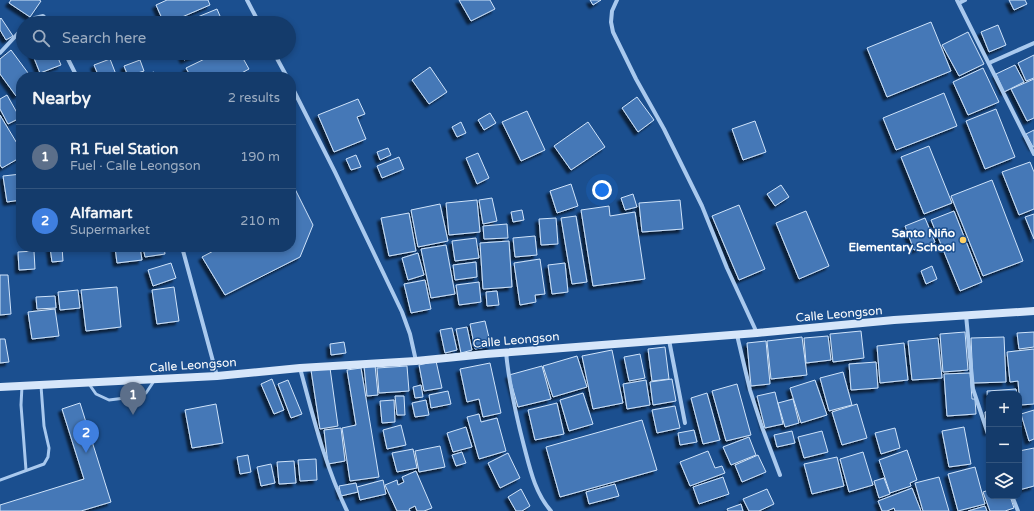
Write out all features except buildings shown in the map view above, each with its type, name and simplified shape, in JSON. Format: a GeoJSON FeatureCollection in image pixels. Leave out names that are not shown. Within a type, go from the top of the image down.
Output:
{"type":"FeatureCollection","features":[{"type":"Feature","properties":{"kind":"main road","name":"Calle Leongson"},"geometry":{"type":"LineString","coordinates":[[0,387],[217,376],[300,368],[416,361],[506,352],[737,335],[894,320],[1034,311]]}},
{"type":"Feature","properties":{"kind":"street"},"geometry":{"type":"LineString","coordinates":[[246,0],[255,16]]}},
{"type":"Feature","properties":{"kind":"street"},"geometry":{"type":"LineString","coordinates":[[617,0],[612,11],[611,22],[613,32],[636,79],[664,129],[702,206],[727,268],[757,333]]}},
{"type":"Feature","properties":{"kind":"street"},"geometry":{"type":"LineString","coordinates":[[965,0],[958,2],[1034,154]]}},
{"type":"Feature","properties":{"kind":"street"},"geometry":{"type":"LineString","coordinates":[[0,53],[16,36]]}},
{"type":"Feature","properties":{"kind":"street"},"geometry":{"type":"LineString","coordinates":[[989,63],[1034,43]]}},
{"type":"Feature","properties":{"kind":"street"},"geometry":{"type":"LineString","coordinates":[[68,60],[74,72]]}},
{"type":"Feature","properties":{"kind":"street"},"geometry":{"type":"LineString","coordinates":[[278,60],[284,72]]}},
{"type":"Feature","properties":{"kind":"street"},"geometry":{"type":"LineString","coordinates":[[296,95],[335,172],[402,312],[410,334],[416,361]]}},
{"type":"Feature","properties":{"kind":"street"},"geometry":{"type":"LineString","coordinates":[[183,252],[217,376]]}},
{"type":"Feature","properties":{"kind":"street"},"geometry":{"type":"LineString","coordinates":[[966,315],[973,389],[986,428]]}},
{"type":"Feature","properties":{"kind":"street"},"geometry":{"type":"LineString","coordinates":[[737,335],[750,390],[780,475]]}},
{"type":"Feature","properties":{"kind":"street"},"geometry":{"type":"LineString","coordinates":[[669,340],[685,423]]}},
{"type":"Feature","properties":{"kind":"street"},"geometry":{"type":"LineString","coordinates":[[506,352],[509,382],[532,477],[546,505],[551,511]]}},
{"type":"Feature","properties":{"kind":"street"},"geometry":{"type":"LineString","coordinates":[[300,368],[319,437],[339,495],[347,511]]}},
{"type":"Feature","properties":{"kind":"street"},"geometry":{"type":"LineString","coordinates":[[1013,499],[1018,511]]}},
{"type":"Feature","properties":{"kind":"lane"},"geometry":{"type":"LineString","coordinates":[[87,383],[96,394],[109,400],[133,397],[146,392],[155,379]]}},
{"type":"Feature","properties":{"kind":"lane"},"geometry":{"type":"LineString","coordinates":[[0,480],[44,464],[48,457],[49,448],[44,426],[41,385]]}},
{"type":"Feature","properties":{"kind":"lane"},"geometry":{"type":"LineString","coordinates":[[22,386],[21,405],[26,470]]}},
{"type":"Feature","properties":{"kind":"place","name":"Santo Niño Elementary School"},"geometry":{"type":"Point","coordinates":[963,240]}},
{"type":"Feature","properties":{"kind":"place","name":"R1 Fuel Station"},"geometry":{"type":"Point","coordinates":[133,415]}},
{"type":"Feature","properties":{"kind":"place","name":"Alfamart"},"geometry":{"type":"Point","coordinates":[86,453]}}]}
